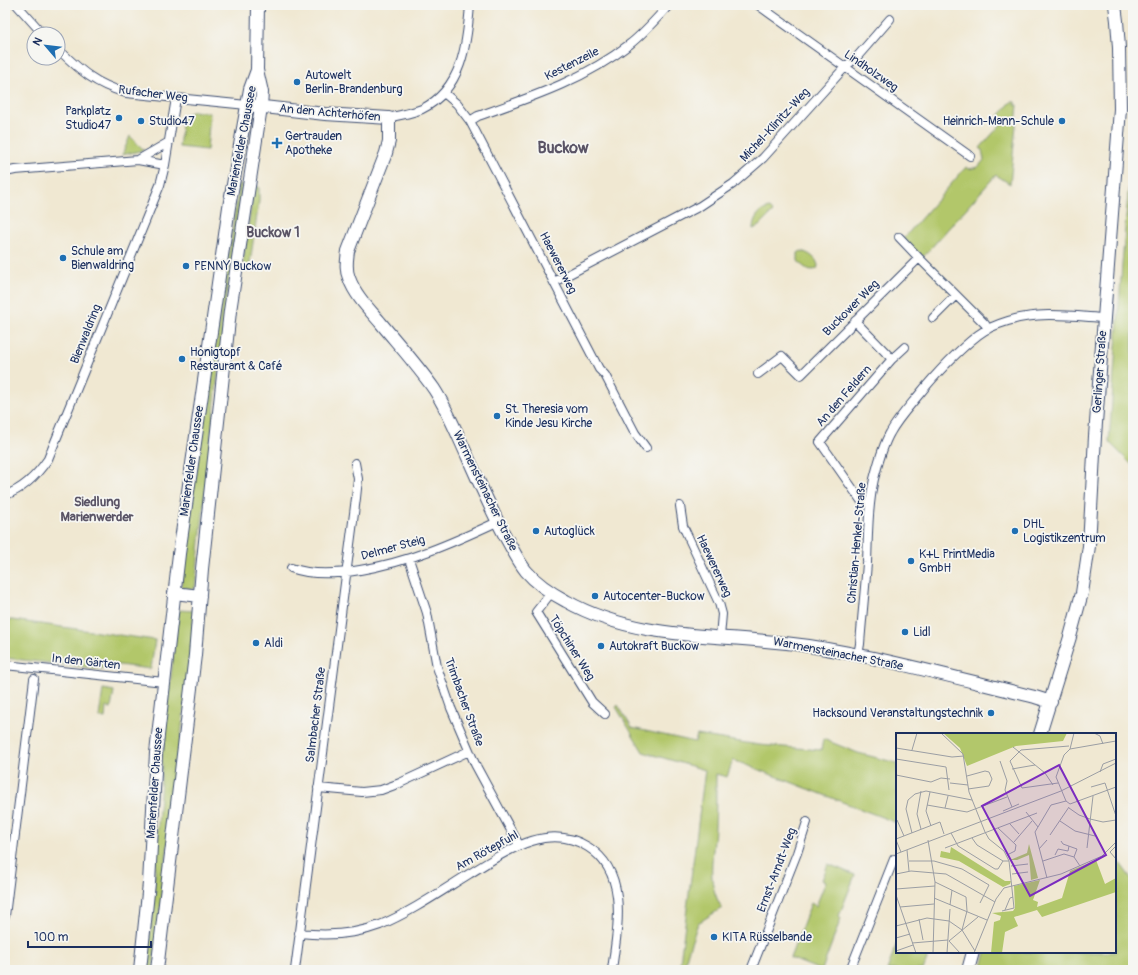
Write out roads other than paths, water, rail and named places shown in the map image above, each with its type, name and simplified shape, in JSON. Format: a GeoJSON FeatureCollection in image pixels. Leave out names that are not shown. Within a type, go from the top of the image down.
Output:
{"type":"FeatureCollection","features":[{"type":"Feature","properties":{"kind":"street"},"geometry":{"type":"LineString","coordinates":[[17,5],[36,26]]}},
{"type":"Feature","properties":{"kind":"street"},"geometry":{"type":"LineString","coordinates":[[257,70],[258,5]]}},
{"type":"Feature","properties":{"kind":"street","name":"An den Achterhöfen"},"geometry":{"type":"LineString","coordinates":[[261,107],[325,114],[389,118],[421,109],[444,93],[455,77],[468,38],[470,5]]}},
{"type":"Feature","properties":{"kind":"street","name":"Kestenzeile"},"geometry":{"type":"LineString","coordinates":[[470,121],[478,116],[554,88],[599,66],[631,43],[669,5]]}},
{"type":"Feature","properties":{"kind":"street","name":"Lindholzweg"},"geometry":{"type":"LineString","coordinates":[[758,5],[970,156]]}},
{"type":"Feature","properties":{"kind":"street","name":"Gerlinger Straße"},"geometry":{"type":"LineString","coordinates":[[1040,733],[1051,702],[1082,593],[1089,546],[1091,497],[1120,109],[1118,21],[1115,5]]}},
{"type":"Feature","properties":{"kind":"street","name":"Michel-Klinitz-Weg"},"geometry":{"type":"LineString","coordinates":[[554,282],[700,206],[734,184],[762,158],[845,67],[856,58],[890,19]]}},
{"type":"Feature","properties":{"kind":"street","name":"Rufacher Weg"},"geometry":{"type":"LineString","coordinates":[[66,57],[86,76],[110,88],[126,93],[261,107]]}},
{"type":"Feature","properties":{"kind":"street","name":"Marienfelder Chaussee"},"geometry":{"type":"LineString","coordinates":[[140,970],[148,898],[156,753],[174,593],[229,207],[250,89],[257,70]]}},
{"type":"Feature","properties":{"kind":"street","name":"Marienfelder Chaussee"},"geometry":{"type":"LineString","coordinates":[[158,970],[194,666],[211,479],[230,311],[261,107],[262,92],[257,70]]}},
{"type":"Feature","properties":{"kind":"street","name":"Haewererweg"},"geometry":{"type":"LineString","coordinates":[[444,93],[457,104],[470,121],[599,369],[605,375],[635,433],[646,448]]}},
{"type":"Feature","properties":{"kind":"street","name":"Bienwaldring"},"geometry":{"type":"LineString","coordinates":[[5,495],[18,489],[26,483],[48,459],[160,185],[165,165],[176,98]]}},
{"type":"Feature","properties":{"kind":"street","name":"Warmensteinacher Straße"},"geometry":{"type":"LineString","coordinates":[[389,118],[389,141],[386,153],[348,251],[348,277],[362,301],[443,402],[497,522],[518,560],[527,572],[551,593],[577,607],[616,622],[644,629],[669,633],[772,641],[810,646],[858,655],[1051,702]]}},
{"type":"Feature","properties":{"kind":"street"},"geometry":{"type":"LineString","coordinates":[[138,160],[169,142]]}},
{"type":"Feature","properties":{"kind":"street"},"geometry":{"type":"LineString","coordinates":[[5,172],[138,160],[165,165]]}},
{"type":"Feature","properties":{"kind":"street"},"geometry":{"type":"LineString","coordinates":[[899,237],[985,324],[988,329]]}},
{"type":"Feature","properties":{"kind":"street","name":"Buckower Weg"},"geometry":{"type":"LineString","coordinates":[[758,374],[782,356],[802,378],[855,321],[919,258]]}},
{"type":"Feature","properties":{"kind":"street"},"geometry":{"type":"LineString","coordinates":[[933,318],[956,295]]}},
{"type":"Feature","properties":{"kind":"street","name":"Christian-Henkel-Straße"},"geometry":{"type":"LineString","coordinates":[[858,655],[866,578],[870,503],[880,456],[893,428],[932,380],[959,352],[988,329],[1009,321],[1027,317],[1059,315],[1104,318]]}},
{"type":"Feature","properties":{"kind":"street"},"geometry":{"type":"LineString","coordinates":[[855,321],[892,359]]}},
{"type":"Feature","properties":{"kind":"street","name":"An den Feldern"},"geometry":{"type":"LineString","coordinates":[[870,503],[862,502],[820,442],[892,359],[905,347]]}},
{"type":"Feature","properties":{"kind":"street","name":"Salmbacher Straße"},"geometry":{"type":"LineString","coordinates":[[295,970],[358,479],[355,463]]}},
{"type":"Feature","properties":{"kind":"street","name":"Haewererweg"},"geometry":{"type":"LineString","coordinates":[[680,506],[683,526],[719,603],[722,614],[720,637]]}},
{"type":"Feature","properties":{"kind":"street","name":"Delmer Steig"},"geometry":{"type":"LineString","coordinates":[[291,568],[310,574],[346,572],[379,567],[409,559],[449,544],[497,522]]}},
{"type":"Feature","properties":{"kind":"street","name":"Trimbacher Straße"},"geometry":{"type":"LineString","coordinates":[[409,559],[427,613],[435,659],[451,708],[486,786],[519,845]]}},
{"type":"Feature","properties":{"kind":"street"},"geometry":{"type":"LineString","coordinates":[[174,593],[200,596]]}},
{"type":"Feature","properties":{"kind":"street","name":"Töpchiner Weg"},"geometry":{"type":"LineString","coordinates":[[551,593],[536,612],[592,702],[605,714]]}},
{"type":"Feature","properties":{"kind":"street","name":"In den Gärten"},"geometry":{"type":"LineString","coordinates":[[5,665],[164,682]]}},
{"type":"Feature","properties":{"kind":"street"},"geometry":{"type":"LineString","coordinates":[[5,916],[34,679]]}},
{"type":"Feature","properties":{"kind":"street"},"geometry":{"type":"LineString","coordinates":[[318,788],[356,792],[381,790],[400,783],[469,750]]}},
{"type":"Feature","properties":{"kind":"street","name":"Ernst-Arndt-Weg"},"geometry":{"type":"LineString","coordinates":[[751,970],[798,853],[807,822]]}},
{"type":"Feature","properties":{"kind":"street","name":"Am Rötepfuhl"},"geometry":{"type":"LineString","coordinates":[[299,933],[332,934],[354,932],[378,926],[401,915],[519,845],[553,837],[577,841],[589,847],[605,863],[612,878],[618,902],[618,920],[612,970]]}},
{"type":"Feature","properties":{"kind":"street"},"geometry":{"type":"LineString","coordinates":[[850,970],[894,859]]}},
{"type":"Feature","properties":{"kind":"street"},"geometry":{"type":"LineString","coordinates":[[968,970],[973,953]]}},
{"type":"Feature","properties":{"kind":"place","name":"Autowelt Berlin-Brandenburg"},"geometry":{"type":"Point","coordinates":[297,82]}},
{"type":"Feature","properties":{"kind":"place","name":"Parkplatz Studio47"},"geometry":{"type":"Point","coordinates":[119,118]}},
{"type":"Feature","properties":{"kind":"place","name":"Studio47"},"geometry":{"type":"Point","coordinates":[141,121]}},
{"type":"Feature","properties":{"kind":"place","name":"Heinrich-Mann-Schule"},"geometry":{"type":"Point","coordinates":[1062,121]}},
{"type":"Feature","properties":{"kind":"place","name":"Gertrauden Apotheke"},"geometry":{"type":"Point","coordinates":[277,143]}},
{"type":"Feature","properties":{"kind":"place","name":"Schule am Bienwaldring"},"geometry":{"type":"Point","coordinates":[63,258]}},
{"type":"Feature","properties":{"kind":"place","name":"PENNY Buckow"},"geometry":{"type":"Point","coordinates":[186,266]}},
{"type":"Feature","properties":{"kind":"place","name":"Honigtopf Restaurant & Café"},"geometry":{"type":"Point","coordinates":[182,359]}},
{"type":"Feature","properties":{"kind":"place","name":"St. Theresia vom Kinde Jesu Kirche"},"geometry":{"type":"Point","coordinates":[497,416]}},
{"type":"Feature","properties":{"kind":"place","name":"Autoglück"},"geometry":{"type":"Point","coordinates":[536,531]}},
{"type":"Feature","properties":{"kind":"place","name":"DHL Logistikzentrum"},"geometry":{"type":"Point","coordinates":[1015,531]}},
{"type":"Feature","properties":{"kind":"place","name":"K+L PrintMedia GmbH"},"geometry":{"type":"Point","coordinates":[911,561]}},
{"type":"Feature","properties":{"kind":"place","name":"Autocenter-Buckow"},"geometry":{"type":"Point","coordinates":[595,596]}},
{"type":"Feature","properties":{"kind":"place","name":"Lidl"},"geometry":{"type":"Point","coordinates":[905,632]}},
{"type":"Feature","properties":{"kind":"place","name":"Aldi"},"geometry":{"type":"Point","coordinates":[256,643]}},
{"type":"Feature","properties":{"kind":"place","name":"Autokraft Buckow"},"geometry":{"type":"Point","coordinates":[601,646]}},
{"type":"Feature","properties":{"kind":"place","name":"Hacksound Veranstaltungstechnik"},"geometry":{"type":"Point","coordinates":[991,713]}},
{"type":"Feature","properties":{"kind":"place","name":"KITA Rüsselbande"},"geometry":{"type":"Point","coordinates":[714,937]}},
{"type":"Feature","properties":{"kind":"district","name":"Buckow"},"geometry":{"type":"Point","coordinates":[563,148]}},
{"type":"Feature","properties":{"kind":"district","name":"Buckow 1"},"geometry":{"type":"Point","coordinates":[273,232]}},
{"type":"Feature","properties":{"kind":"district","name":"Siedlung Marienwerder"},"geometry":{"type":"Point","coordinates":[97,510]}}]}
